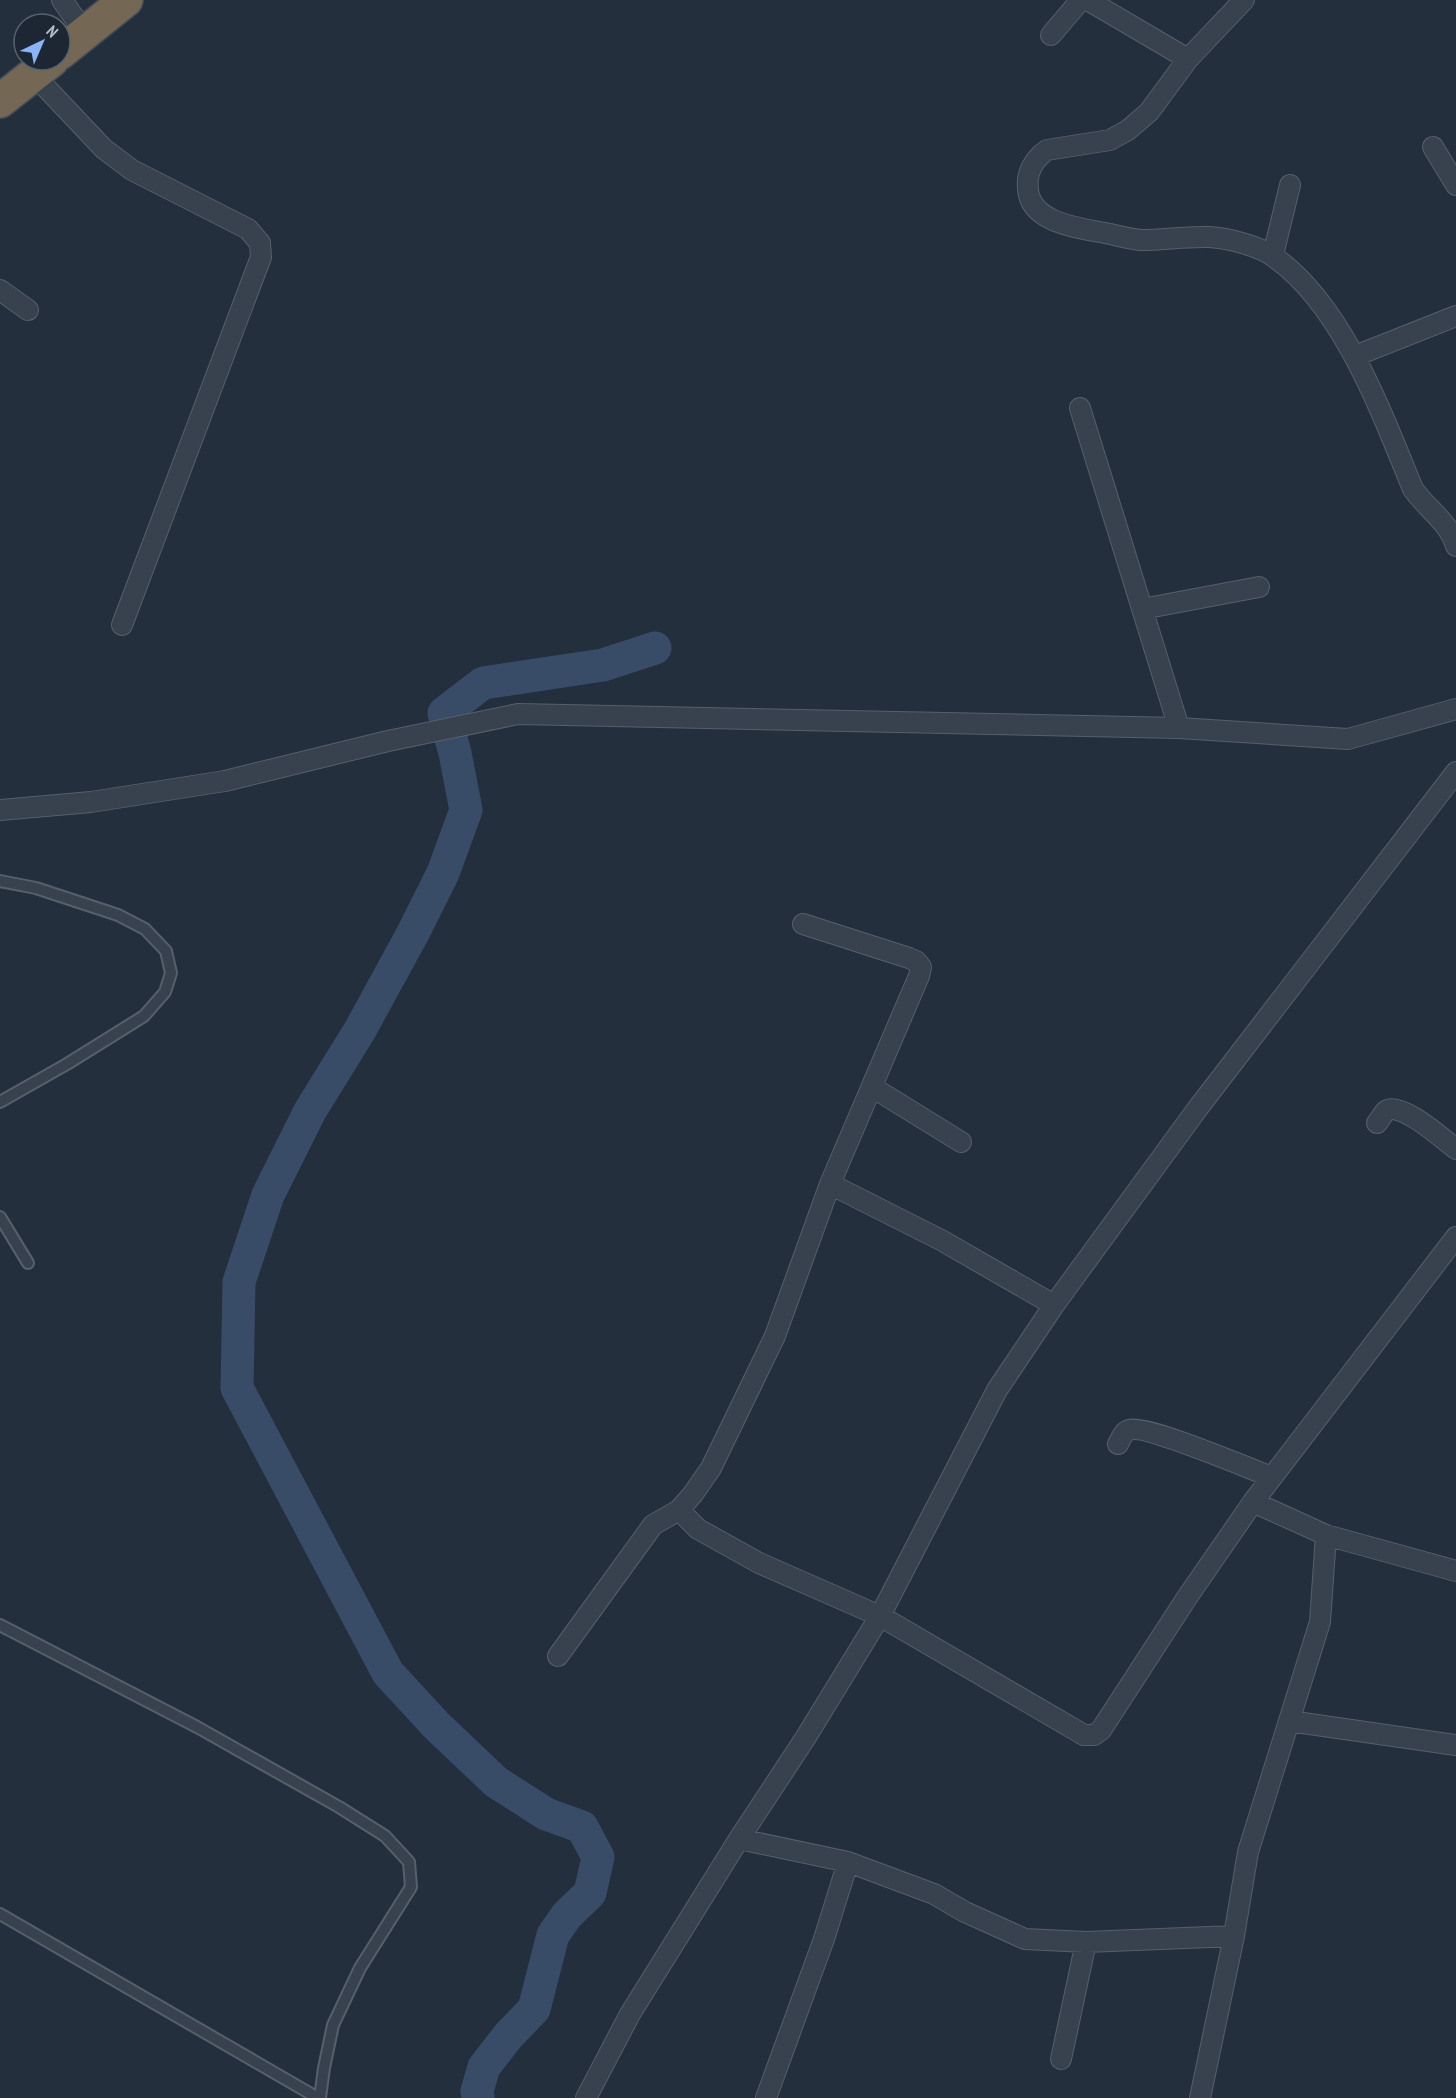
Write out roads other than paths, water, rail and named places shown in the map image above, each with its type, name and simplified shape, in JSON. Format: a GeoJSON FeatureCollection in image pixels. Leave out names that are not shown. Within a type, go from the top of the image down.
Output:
{"type":"FeatureCollection","features":[{"type":"Feature","properties":{"kind":"highway"},"geometry":{"type":"LineString","coordinates":[[72,43],[126,0]]}},
{"type":"Feature","properties":{"kind":"highway"},"geometry":{"type":"LineString","coordinates":[[0,101],[38,72]]}},
{"type":"Feature","properties":{"kind":"street"},"geometry":{"type":"LineString","coordinates":[[62,0],[85,33]]}},
{"type":"Feature","properties":{"kind":"street"},"geometry":{"type":"LineString","coordinates":[[1051,35],[1079,2],[1085,0],[1188,59]]}},
{"type":"Feature","properties":{"kind":"street"},"geometry":{"type":"LineString","coordinates":[[1244,0],[1188,59],[1149,112],[1128,130],[1110,140],[1047,150],[1039,156],[1028,178],[1030,201],[1043,213],[1066,225],[1138,240],[1210,237],[1242,243],[1273,255],[1301,280],[1322,305],[1355,356],[1413,489],[1422,502],[1444,523],[1453,536],[1456,546]]}},
{"type":"Feature","properties":{"kind":"street"},"geometry":{"type":"LineString","coordinates":[[46,72],[104,149],[142,176],[248,229],[260,243],[261,257],[122,625]]}},
{"type":"Feature","properties":{"kind":"street"},"geometry":{"type":"LineString","coordinates":[[1433,147],[1456,185]]}},
{"type":"Feature","properties":{"kind":"street"},"geometry":{"type":"LineString","coordinates":[[1273,255],[1290,185]]}},
{"type":"Feature","properties":{"kind":"street"},"geometry":{"type":"LineString","coordinates":[[0,290],[28,310]]}},
{"type":"Feature","properties":{"kind":"street"},"geometry":{"type":"LineString","coordinates":[[1355,356],[1456,316]]}},
{"type":"Feature","properties":{"kind":"street"},"geometry":{"type":"LineString","coordinates":[[1080,408],[1179,728]]}},
{"type":"Feature","properties":{"kind":"street"},"geometry":{"type":"LineString","coordinates":[[1142,609],[1259,586]]}},
{"type":"Feature","properties":{"kind":"street"},"geometry":{"type":"LineString","coordinates":[[0,810],[91,802],[225,781],[388,741],[518,714],[1179,728],[1348,739],[1456,709]]}},
{"type":"Feature","properties":{"kind":"street"},"geometry":{"type":"LineString","coordinates":[[586,2098],[630,2013],[806,1737],[880,1616],[997,1390],[1054,1305],[1198,1108],[1453,782]]}},
{"type":"Feature","properties":{"kind":"street"},"geometry":{"type":"LineString","coordinates":[[558,1656],[653,1525],[679,1510],[711,1468],[775,1336],[830,1184],[919,976],[921,967],[916,961],[803,924]]}},
{"type":"Feature","properties":{"kind":"street"},"geometry":{"type":"LineString","coordinates":[[872,1087],[961,1142]]}},
{"type":"Feature","properties":{"kind":"street"},"geometry":{"type":"LineString","coordinates":[[1377,1123],[1386,1111],[1400,1110],[1411,1115],[1456,1149]]}},
{"type":"Feature","properties":{"kind":"street"},"geometry":{"type":"LineString","coordinates":[[830,1184],[941,1240],[1054,1305]]}},
{"type":"Feature","properties":{"kind":"street"},"geometry":{"type":"LineString","coordinates":[[679,1510],[698,1529],[759,1563],[880,1616],[1084,1735],[1094,1735],[1106,1723],[1188,1596],[1253,1502],[1456,1237]]}},
{"type":"Feature","properties":{"kind":"street"},"geometry":{"type":"LineString","coordinates":[[1118,1444],[1124,1432],[1144,1430],[1272,1477]]}},
{"type":"Feature","properties":{"kind":"street"},"geometry":{"type":"LineString","coordinates":[[1253,1502],[1326,1535],[1456,1571]]}},
{"type":"Feature","properties":{"kind":"street"},"geometry":{"type":"LineString","coordinates":[[1200,2098],[1234,1936],[1248,1852],[1320,1622],[1326,1535]]}},
{"type":"Feature","properties":{"kind":"street"},"geometry":{"type":"LineString","coordinates":[[1289,1721],[1456,1745]]}},
{"type":"Feature","properties":{"kind":"street"},"geometry":{"type":"LineString","coordinates":[[739,1839],[848,1862],[934,1894],[964,1912],[1024,1939],[1086,1942],[1234,1936]]}},
{"type":"Feature","properties":{"kind":"street"},"geometry":{"type":"LineString","coordinates":[[766,2098],[824,1939],[848,1862]]}},
{"type":"Feature","properties":{"kind":"street"},"geometry":{"type":"LineString","coordinates":[[1061,2059],[1086,1942]]}},
{"type":"Feature","properties":{"kind":"lane"},"geometry":{"type":"LineString","coordinates":[[0,881],[36,888],[118,915],[145,929],[166,951],[171,973],[165,992],[144,1016],[0,1102]]}},
{"type":"Feature","properties":{"kind":"lane"},"geometry":{"type":"LineString","coordinates":[[0,1217],[28,1263]]}},
{"type":"Feature","properties":{"kind":"lane"},"geometry":{"type":"LineString","coordinates":[[0,1625],[197,1727],[339,1807],[385,1836],[409,1862],[411,1887],[360,1968],[333,2025],[319,2098],[0,1914]]}},
{"type":"Feature","properties":{"kind":"waterway"},"geometry":{"type":"LineString","coordinates":[[478,2098],[477,2091],[484,2067],[508,2036],[534,2009],[553,1935],[567,1915],[590,1893],[598,1857],[582,1827],[546,1814],[496,1782],[437,1726],[388,1673],[237,1388],[239,1282],[268,1195],[310,1111],[360,1030],[413,933],[443,873],[466,810],[455,753],[444,713],[483,683],[603,665],[655,648]]}}]}
